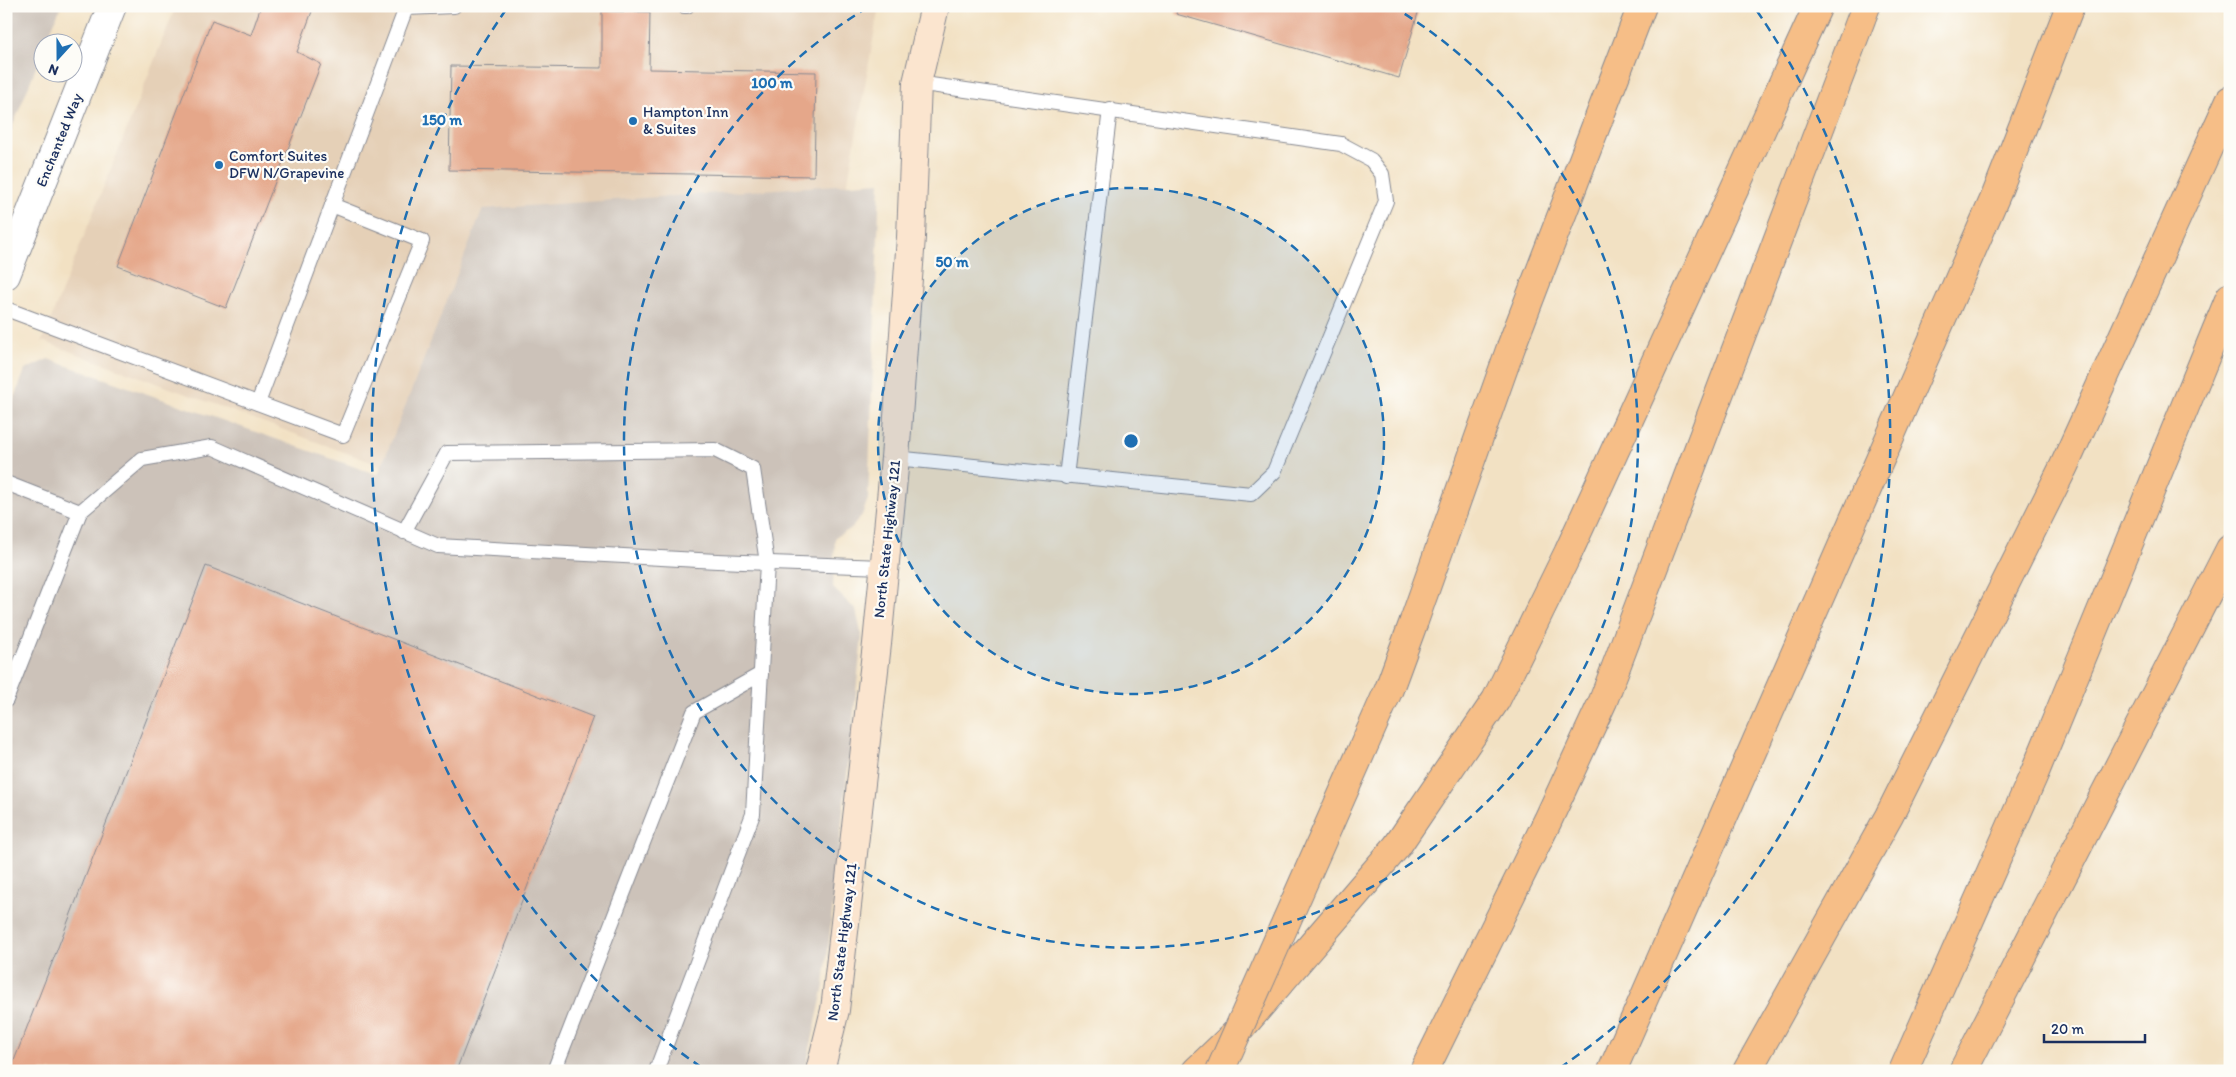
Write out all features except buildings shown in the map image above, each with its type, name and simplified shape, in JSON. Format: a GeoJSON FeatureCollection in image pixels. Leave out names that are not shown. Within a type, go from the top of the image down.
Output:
{"type":"FeatureCollection","features":[{"type":"Feature","properties":{"kind":"highway"},"geometry":{"type":"LineString","coordinates":[[1220,1071],[1389,689],[1511,347],[1642,6]]}},
{"type":"Feature","properties":{"kind":"highway"},"geometry":{"type":"LineString","coordinates":[[1196,1071],[1241,1028],[1397,846],[1496,700],[1568,553],[1818,6]]}},
{"type":"Feature","properties":{"kind":"highway"},"geometry":{"type":"LineString","coordinates":[[1424,1071],[1548,820],[1603,701],[1866,6]]}},
{"type":"Feature","properties":{"kind":"highway"},"geometry":{"type":"LineString","coordinates":[[1612,1071],[1996,195],[2070,6]]}},
{"type":"Feature","properties":{"kind":"highway"},"geometry":{"type":"LineString","coordinates":[[1747,1071],[1889,816],[2064,466],[2230,100]]}},
{"type":"Feature","properties":{"kind":"highway"},"geometry":{"type":"LineString","coordinates":[[1903,1071],[2035,772],[2230,297]]}},
{"type":"Feature","properties":{"kind":"highway"},"geometry":{"type":"LineString","coordinates":[[1963,1071],[2230,549]]}},
{"type":"Feature","properties":{"kind":"main road","name":"North State Highway 121"},"geometry":{"type":"LineString","coordinates":[[820,1071],[835,1010],[895,458],[911,238],[917,83],[935,6]]}},
{"type":"Feature","properties":{"kind":"street","name":"Enchanted Way"},"geometry":{"type":"LineString","coordinates":[[6,275],[112,6]]}},
{"type":"Feature","properties":{"kind":"lane"},"geometry":{"type":"LineString","coordinates":[[258,403],[405,7],[454,6]]}},
{"type":"Feature","properties":{"kind":"lane"},"geometry":{"type":"LineString","coordinates":[[895,458],[1066,477],[1251,494],[1274,472],[1386,201],[1382,174],[1372,160],[1342,144],[1110,109],[917,83]]}},
{"type":"Feature","properties":{"kind":"lane"},"geometry":{"type":"LineString","coordinates":[[1066,477],[1110,109]]}},
{"type":"Feature","properties":{"kind":"lane"},"geometry":{"type":"LineString","coordinates":[[6,309],[343,434],[422,241],[332,205]]}},
{"type":"Feature","properties":{"kind":"lane"},"geometry":{"type":"LineString","coordinates":[[6,700],[80,512],[142,459],[212,447],[438,546],[767,563],[884,567]]}},
{"type":"Feature","properties":{"kind":"lane"},"geometry":{"type":"LineString","coordinates":[[404,532],[447,453],[715,450],[753,468],[767,563],[753,814],[656,1071]]}},
{"type":"Feature","properties":{"kind":"lane"},"geometry":{"type":"LineString","coordinates":[[6,483],[80,512]]}},
{"type":"Feature","properties":{"kind":"lane"},"geometry":{"type":"LineString","coordinates":[[554,1071],[694,712],[761,674]]}},
{"type":"Feature","properties":{"kind":"shaded area"},"geometry":{"type":"Polygon","coordinates":[[[6,6],[61,6],[50,32],[32,32],[32,77],[6,143],[6,6]]]}},
{"type":"Feature","properties":{"kind":"shaded area"},"geometry":{"type":"Polygon","coordinates":[[[176,6],[879,6],[843,209],[476,230],[382,466],[42,341],[176,6]]]}},
{"type":"Feature","properties":{"kind":"shaded area"},"geometry":{"type":"Polygon","coordinates":[[[880,182],[868,499],[862,515],[851,529],[835,537],[833,588],[856,610],[862,637],[824,986],[805,1071],[6,1071],[6,420],[25,370],[48,359],[378,475],[483,209],[880,182]]]}},
{"type":"Feature","properties":{"kind":"place","name":"Hampton Inn & Suites"},"geometry":{"type":"Point","coordinates":[633,121]}},
{"type":"Feature","properties":{"kind":"place","name":"Comfort Suites DFW N/Grapevine"},"geometry":{"type":"Point","coordinates":[219,165]}}]}
